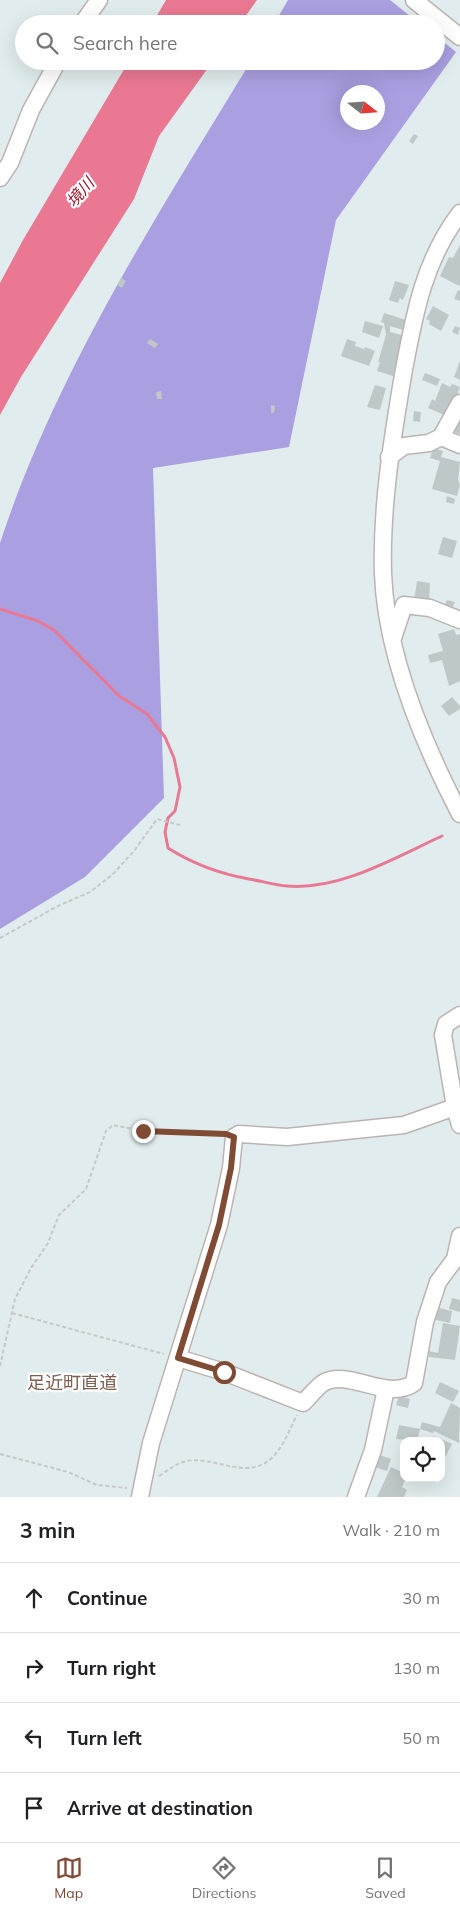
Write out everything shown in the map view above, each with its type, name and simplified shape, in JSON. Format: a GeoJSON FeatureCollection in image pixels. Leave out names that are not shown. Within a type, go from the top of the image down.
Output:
{"type":"FeatureCollection","features":[{"type":"Feature","properties":{"kind":"street"},"geometry":{"type":"LineString","coordinates":[[88,15],[99,0]]}},
{"type":"Feature","properties":{"kind":"street"},"geometry":{"type":"LineString","coordinates":[[414,0],[432,15]]}},
{"type":"Feature","properties":{"kind":"street"},"geometry":{"type":"LineString","coordinates":[[445,26],[460,38]]}},
{"type":"Feature","properties":{"kind":"street"},"geometry":{"type":"LineString","coordinates":[[0,178],[10,163],[39,94],[53,70]]}},
{"type":"Feature","properties":{"kind":"street"},"geometry":{"type":"LineString","coordinates":[[460,213],[435,252],[413,315],[389,457],[384,579],[393,639],[405,686],[460,814]]}},
{"type":"Feature","properties":{"kind":"street"},"geometry":{"type":"LineString","coordinates":[[389,457],[404,446],[429,443],[441,437],[460,403]]}},
{"type":"Feature","properties":{"kind":"street"},"geometry":{"type":"LineString","coordinates":[[441,437],[460,445]]}},
{"type":"Feature","properties":{"kind":"street"},"geometry":{"type":"LineString","coordinates":[[384,579],[393,587],[404,606],[393,639]]}},
{"type":"Feature","properties":{"kind":"street"},"geometry":{"type":"LineString","coordinates":[[404,606],[430,608],[460,620]]}},
{"type":"Feature","properties":{"kind":"street"},"geometry":{"type":"LineString","coordinates":[[460,1015],[446,1024],[443,1035],[455,1107],[460,1125]]}},
{"type":"Feature","properties":{"kind":"street"},"geometry":{"type":"LineString","coordinates":[[141,1491],[151,1443],[219,1225],[231,1168],[234,1137],[239,1134],[286,1137],[404,1125],[455,1107]]}},
{"type":"Feature","properties":{"kind":"street"},"geometry":{"type":"LineString","coordinates":[[178,1358],[224,1372],[303,1403],[323,1383],[337,1380],[386,1388],[407,1388],[414,1383],[425,1322],[438,1282],[455,1258],[460,1236]]}},
{"type":"Feature","properties":{"kind":"street"},"geometry":{"type":"LineString","coordinates":[[356,1497],[373,1450],[386,1388]]}},
{"type":"Feature","properties":{"kind":"path"},"geometry":{"type":"LineString","coordinates":[[0,938],[58,906],[90,892],[112,876],[134,851],[157,819],[180,825]]}},
{"type":"Feature","properties":{"kind":"path"},"geometry":{"type":"LineString","coordinates":[[0,1366],[15,1299],[31,1268],[48,1243],[59,1215],[86,1188],[106,1131],[113,1125],[143,1131],[226,1134],[234,1137]]}},
{"type":"Feature","properties":{"kind":"path"},"geometry":{"type":"LineString","coordinates":[[11,1313],[178,1358]]}},
{"type":"Feature","properties":{"kind":"path"},"geometry":{"type":"LineString","coordinates":[[0,1454],[68,1472],[97,1485],[141,1491],[177,1464],[187,1461],[208,1460],[242,1469],[257,1468],[270,1460],[282,1444],[303,1403]]}},
{"type":"Feature","properties":{"kind":"shaded area"},"geometry":{"type":"Polygon","coordinates":[[[288,0],[390,0],[409,15],[279,15],[288,0]]]}},
{"type":"Feature","properties":{"kind":"shaded area"},"geometry":{"type":"Polygon","coordinates":[[[445,43],[456,52],[445,67],[445,43]]]}},
{"type":"Feature","properties":{"kind":"shaded area"},"geometry":{"type":"Polygon","coordinates":[[[245,70],[443,70],[336,220],[289,447],[153,468],[164,798],[85,877],[0,929],[0,543],[23,479],[50,416],[80,355],[145,236],[245,70]]]}},
{"type":"Feature","properties":{"kind":"water"},"geometry":{"type":"Polygon","coordinates":[[[166,0],[257,0],[246,15],[157,15],[166,0]]]}},
{"type":"Feature","properties":{"kind":"water","name":"境川"},"geometry":{"type":"Polygon","coordinates":[[[124,70],[207,70],[159,136],[134,199],[21,377],[0,415],[0,283],[23,240],[124,70]]]}},
{"type":"Feature","properties":{"kind":"building"},"geometry":{"type":"Polygon","coordinates":[[[414,134],[418,136],[413,144],[409,141],[414,134]]]}},
{"type":"Feature","properties":{"kind":"building"},"geometry":{"type":"Polygon","coordinates":[[[460,245],[459,286],[440,276],[449,257],[453,258],[460,245]]]}},
{"type":"Feature","properties":{"kind":"building"},"geometry":{"type":"Polygon","coordinates":[[[121,278],[126,281],[122,288],[117,285],[121,278]]]}},
{"type":"Feature","properties":{"kind":"building"},"geometry":{"type":"Polygon","coordinates":[[[395,281],[409,285],[403,300],[400,298],[398,303],[389,300],[395,281]]]}},
{"type":"Feature","properties":{"kind":"building"},"geometry":{"type":"Polygon","coordinates":[[[458,290],[460,291],[460,301],[454,299],[458,290]]]}},
{"type":"Feature","properties":{"kind":"building"},"geometry":{"type":"Polygon","coordinates":[[[433,306],[449,315],[441,331],[429,324],[430,321],[426,319],[433,306]]]}},
{"type":"Feature","properties":{"kind":"building"},"geometry":{"type":"Polygon","coordinates":[[[384,313],[406,320],[403,330],[390,326],[390,332],[402,335],[401,338],[404,339],[396,377],[377,371],[386,335],[384,323],[381,322],[384,313]]]}},
{"type":"Feature","properties":{"kind":"building"},"geometry":{"type":"Polygon","coordinates":[[[365,321],[383,326],[379,338],[362,332],[365,321]]]}},
{"type":"Feature","properties":{"kind":"building"},"geometry":{"type":"Polygon","coordinates":[[[455,326],[460,328],[458,335],[452,332],[455,326]]]}},
{"type":"Feature","properties":{"kind":"building"},"geometry":{"type":"Polygon","coordinates":[[[150,339],[158,344],[155,348],[147,343],[150,339]]]}},
{"type":"Feature","properties":{"kind":"building"},"geometry":{"type":"Polygon","coordinates":[[[347,339],[356,342],[355,346],[364,349],[361,357],[365,347],[375,351],[369,366],[341,356],[347,339]]]}},
{"type":"Feature","properties":{"kind":"building"},"geometry":{"type":"Polygon","coordinates":[[[460,361],[460,380],[454,377],[460,361]]]}},
{"type":"Feature","properties":{"kind":"building"},"geometry":{"type":"Polygon","coordinates":[[[425,373],[440,379],[437,386],[422,380],[425,373]]]}},
{"type":"Feature","properties":{"kind":"building"},"geometry":{"type":"Polygon","coordinates":[[[442,383],[450,387],[452,384],[460,387],[449,417],[428,408],[432,399],[435,401],[442,383]]]}},
{"type":"Feature","properties":{"kind":"building"},"geometry":{"type":"Polygon","coordinates":[[[375,385],[386,388],[380,410],[367,407],[375,385]]]}},
{"type":"Feature","properties":{"kind":"building"},"geometry":{"type":"Polygon","coordinates":[[[161,391],[162,399],[157,399],[156,392],[161,391]]]}},
{"type":"Feature","properties":{"kind":"building"},"geometry":{"type":"Polygon","coordinates":[[[271,405],[275,406],[274,413],[271,413],[271,405]]]}},
{"type":"Feature","properties":{"kind":"building"},"geometry":{"type":"Polygon","coordinates":[[[414,411],[421,412],[420,422],[413,421],[414,411]]]}},
{"type":"Feature","properties":{"kind":"building"},"geometry":{"type":"Polygon","coordinates":[[[456,419],[460,420],[460,434],[451,431],[456,419]]]}},
{"type":"Feature","properties":{"kind":"building"},"geometry":{"type":"Polygon","coordinates":[[[433,448],[443,451],[441,457],[460,462],[458,480],[460,485],[457,496],[432,489],[440,461],[430,458],[433,448]]]}},
{"type":"Feature","properties":{"kind":"building"},"geometry":{"type":"Polygon","coordinates":[[[447,496],[455,499],[454,504],[446,502],[447,496]]]}},
{"type":"Feature","properties":{"kind":"building"},"geometry":{"type":"Polygon","coordinates":[[[443,537],[457,541],[452,558],[438,554],[443,537]]]}},
{"type":"Feature","properties":{"kind":"building"},"geometry":{"type":"Polygon","coordinates":[[[417,581],[430,583],[429,603],[414,601],[417,581]]]}},
{"type":"Feature","properties":{"kind":"building"},"geometry":{"type":"Polygon","coordinates":[[[447,600],[455,602],[452,609],[444,606],[447,600]]]}},
{"type":"Feature","properties":{"kind":"building"},"geometry":{"type":"Polygon","coordinates":[[[454,629],[456,635],[460,634],[460,681],[449,686],[442,660],[430,663],[428,655],[443,651],[438,634],[454,629]]]}},
{"type":"Feature","properties":{"kind":"building"},"geometry":{"type":"Polygon","coordinates":[[[452,697],[460,706],[460,709],[449,716],[441,706],[452,697]]]}},
{"type":"Feature","properties":{"kind":"building"},"geometry":{"type":"Polygon","coordinates":[[[452,1298],[460,1300],[460,1312],[449,1309],[452,1298]]]}},
{"type":"Feature","properties":{"kind":"building"},"geometry":{"type":"Polygon","coordinates":[[[435,1307],[452,1311],[450,1323],[432,1319],[435,1307]]]}},
{"type":"Feature","properties":{"kind":"building"},"geometry":{"type":"Polygon","coordinates":[[[443,1323],[460,1326],[455,1360],[429,1357],[429,1351],[438,1353],[443,1323]]]}},
{"type":"Feature","properties":{"kind":"building"},"geometry":{"type":"Polygon","coordinates":[[[440,1382],[459,1391],[453,1402],[435,1393],[440,1382]]]}},
{"type":"Feature","properties":{"kind":"building"},"geometry":{"type":"Polygon","coordinates":[[[399,1396],[410,1399],[408,1408],[396,1405],[399,1396]]]}},
{"type":"Feature","properties":{"kind":"building"},"geometry":{"type":"Polygon","coordinates":[[[451,1403],[460,1408],[459,1443],[434,1431],[433,1433],[420,1429],[422,1422],[440,1427],[451,1403]]]}},
{"type":"Feature","properties":{"kind":"building"},"geometry":{"type":"Polygon","coordinates":[[[399,1425],[420,1429],[418,1437],[400,1437],[400,1439],[396,1439],[399,1425]]]}},
{"type":"Feature","properties":{"kind":"building"},"geometry":{"type":"Polygon","coordinates":[[[445,1441],[452,1444],[445,1457],[445,1441]]]}},
{"type":"Feature","properties":{"kind":"building"},"geometry":{"type":"Polygon","coordinates":[[[374,1453],[391,1459],[387,1471],[371,1466],[374,1453]]]}},
{"type":"Feature","properties":{"kind":"building"},"geometry":{"type":"Polygon","coordinates":[[[391,1467],[400,1471],[400,1482],[404,1482],[402,1487],[407,1490],[404,1497],[377,1497],[391,1467]]]}},
{"type":"Feature","properties":{"kind":"waterway"},"geometry":{"type":"LineString","coordinates":[[0,609],[38,621],[54,630],[119,696],[147,714],[165,737],[174,758],[180,787],[175,811],[168,818],[165,832],[168,848],[187,859],[207,868],[239,877],[287,886],[307,886],[327,883],[367,871],[442,836]]}},
{"type":"Feature","properties":{"kind":"district","name":"足近町直道"},"geometry":{"type":"Point","coordinates":[72,1382]}},
{"type":"Feature","properties":{"kind":"route"},"geometry":{"type":"LineString","coordinates":[[143,1131],[226,1134],[234,1137],[231,1168],[219,1225],[178,1358],[224,1372]]}}]}
